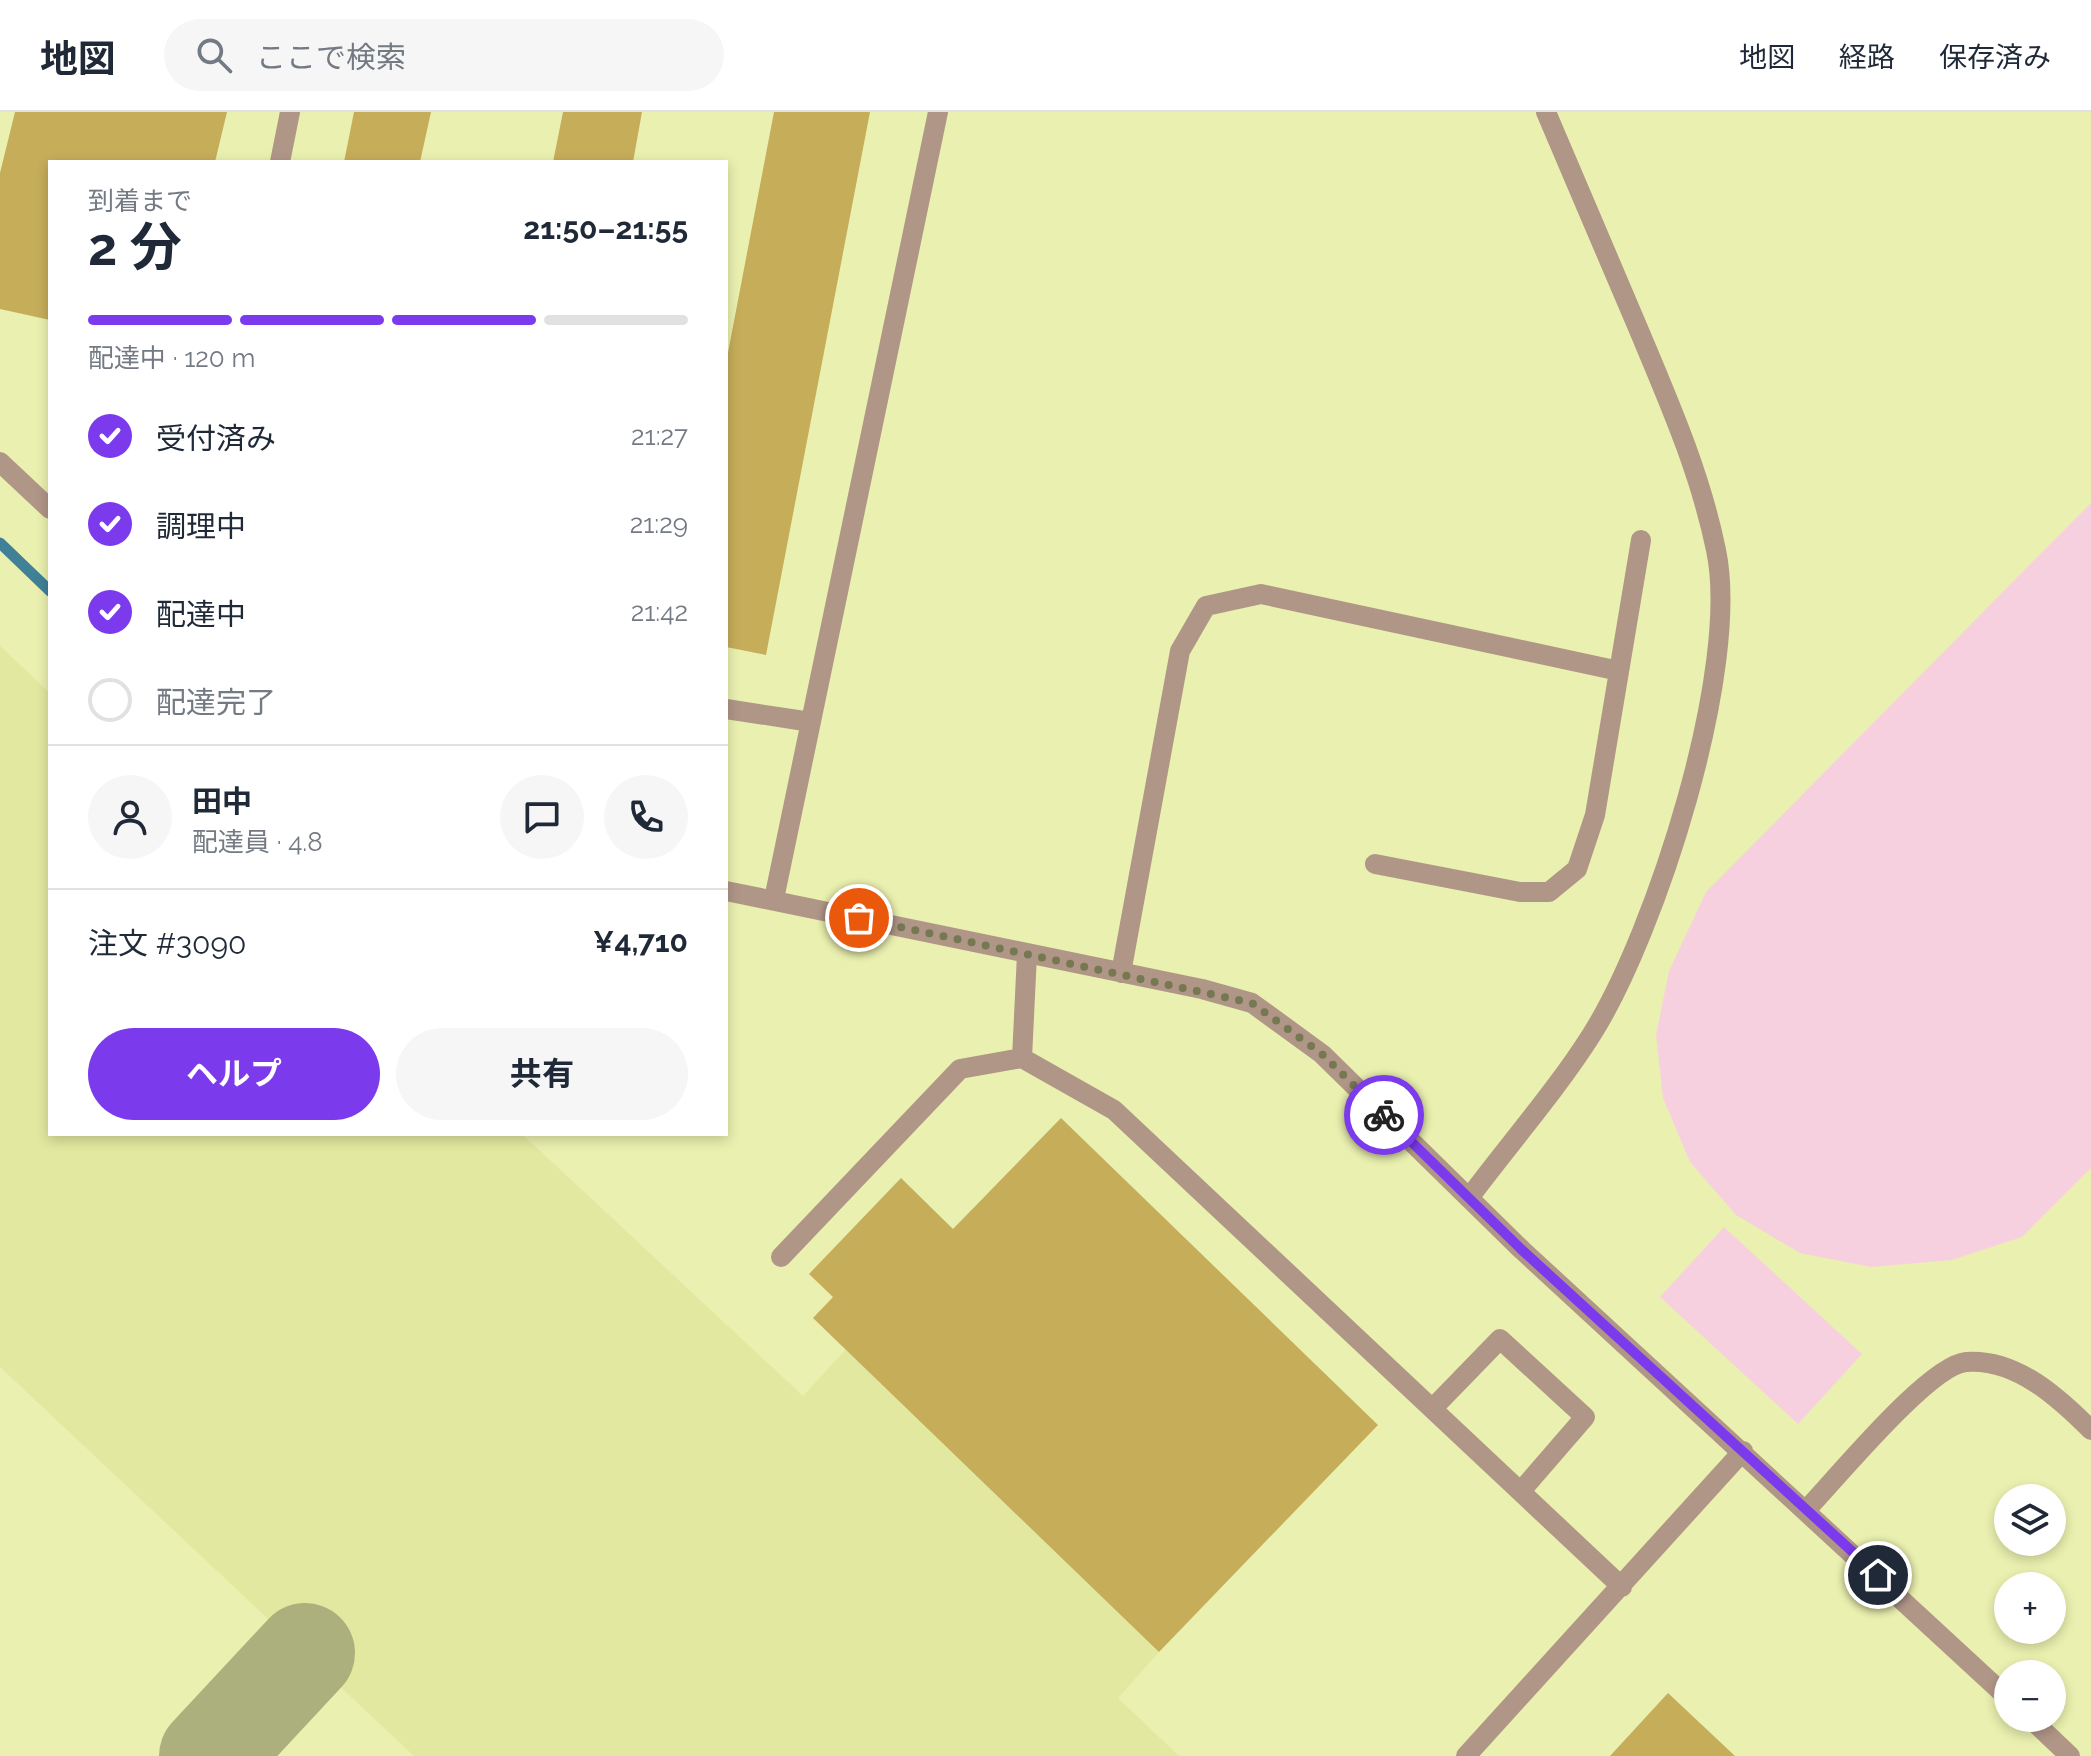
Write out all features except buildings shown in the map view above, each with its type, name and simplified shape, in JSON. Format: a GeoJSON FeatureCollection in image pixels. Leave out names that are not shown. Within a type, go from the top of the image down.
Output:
{"type":"FeatureCollection","features":[{"type":"Feature","properties":{"kind":"lane"},"geometry":{"type":"LineString","coordinates":[[280,160],[290,112]]}},
{"type":"Feature","properties":{"kind":"lane"},"geometry":{"type":"LineString","coordinates":[[774,899],[938,112]]}},
{"type":"Feature","properties":{"kind":"lane"},"geometry":{"type":"LineString","coordinates":[[1469,1198],[1593,1033],[1634,947],[1680,824],[1703,734],[1720,640],[1717,553],[1694,459],[1546,112]]}},
{"type":"Feature","properties":{"kind":"lane"},"geometry":{"type":"LineString","coordinates":[[0,462],[48,507]]}},
{"type":"Feature","properties":{"kind":"lane"},"geometry":{"type":"LineString","coordinates":[[1375,864],[1520,892],[1549,892],[1577,869],[1595,815],[1641,540]]}},
{"type":"Feature","properties":{"kind":"lane"},"geometry":{"type":"LineString","coordinates":[[1121,973],[1180,651],[1206,606],[1261,594],[1619,671]]}},
{"type":"Feature","properties":{"kind":"lane"},"geometry":{"type":"LineString","coordinates":[[728,709],[811,722]]}},
{"type":"Feature","properties":{"kind":"lane"},"geometry":{"type":"LineString","coordinates":[[728,891],[1252,1003],[1322,1054],[1469,1198],[1994,1685]]}},
{"type":"Feature","properties":{"kind":"lane"},"geometry":{"type":"LineString","coordinates":[[1022,1058],[1027,954]]}},
{"type":"Feature","properties":{"kind":"lane"},"geometry":{"type":"LineString","coordinates":[[781,1257],[960,1069],[1022,1058],[1114,1110],[1622,1587]]}},
{"type":"Feature","properties":{"kind":"lane"},"geometry":{"type":"LineString","coordinates":[[1433,1408],[1500,1339],[1585,1417],[1521,1491]]}},
{"type":"Feature","properties":{"kind":"lane"},"geometry":{"type":"LineString","coordinates":[[1806,1510],[1929,1380],[1964,1362],[2007,1367],[2060,1400],[2091,1430]]}},
{"type":"Feature","properties":{"kind":"lane"},"geometry":{"type":"LineString","coordinates":[[1466,1756],[1743,1451]]}},
{"type":"Feature","properties":{"kind":"lane"},"geometry":{"type":"LineString","coordinates":[[2045,1732],[2070,1756]]}},
{"type":"Feature","properties":{"kind":"shaded area"},"geometry":{"type":"Polygon","coordinates":[[[2091,503],[2091,1168],[2022,1237],[1952,1260],[1871,1267],[1800,1253],[1736,1215],[1690,1162],[1663,1098],[1656,1035],[1669,971],[1706,892],[2091,503]]]}},
{"type":"Feature","properties":{"kind":"shaded area"},"geometry":{"type":"Polygon","coordinates":[[[0,646],[48,691],[48,1136],[524,1136],[803,1396],[846,1349],[1159,1652],[1118,1698],[1179,1756],[414,1756],[0,1367],[0,646]]]}},
{"type":"Feature","properties":{"kind":"shaded area"},"geometry":{"type":"Polygon","coordinates":[[[1724,1227],[1862,1354],[1798,1424],[1660,1297],[1724,1227]]]}},
{"type":"Feature","properties":{"kind":"waterway"},"geometry":{"type":"LineString","coordinates":[[0,543],[48,589]]}},
{"type":"Feature","properties":{"kind":"taxiway"},"geometry":{"type":"LineString","coordinates":[[209,1756],[305,1653]]}},
{"type":"Feature","properties":{"kind":"way so far"},"geometry":{"type":"LineString","coordinates":[[859,918],[1202,989],[1252,1003],[1322,1054],[1384,1115]]}},
{"type":"Feature","properties":{"kind":"route"},"geometry":{"type":"LineString","coordinates":[[1384,1115],[1522,1250],[1878,1575]]}}]}
